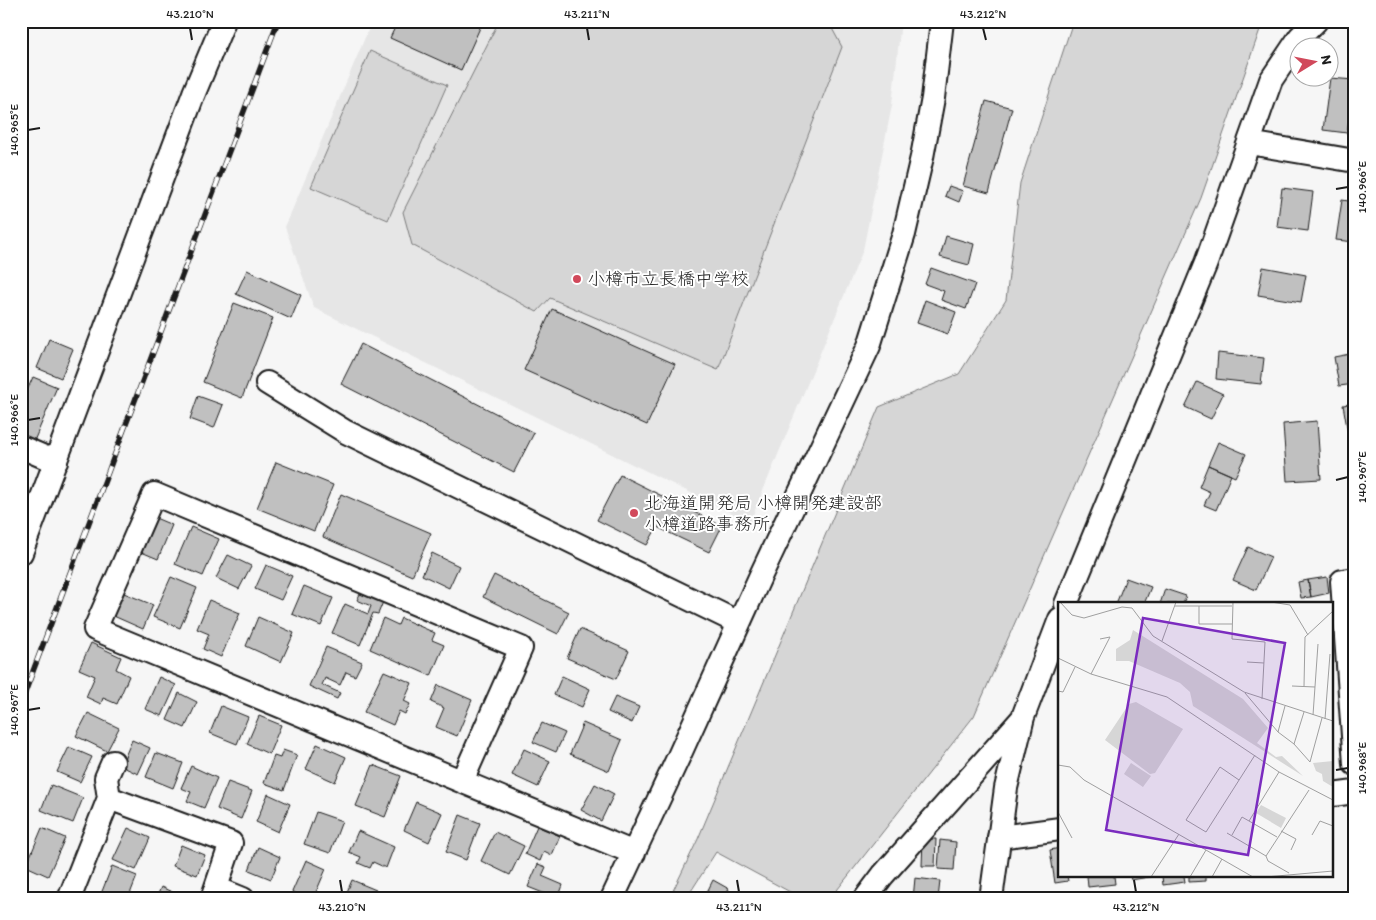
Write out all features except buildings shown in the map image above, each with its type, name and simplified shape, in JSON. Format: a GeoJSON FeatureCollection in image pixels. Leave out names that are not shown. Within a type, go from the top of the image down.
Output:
{"type":"FeatureCollection","features":[{"type":"Feature","properties":{"kind":"street"},"geometry":{"type":"LineString","coordinates":[[21,553],[194,94],[224,21]]}},
{"type":"Feature","properties":{"kind":"street"},"geometry":{"type":"LineString","coordinates":[[1067,602],[1206,263],[1271,80],[1300,37],[1316,21]]}},
{"type":"Feature","properties":{"kind":"street"},"geometry":{"type":"LineString","coordinates":[[612,899],[869,346],[904,234],[922,157],[933,98],[941,22]]}},
{"type":"Feature","properties":{"kind":"street"},"geometry":{"type":"LineString","coordinates":[[1250,143],[1355,161]]}},
{"type":"Feature","properties":{"kind":"street"},"geometry":{"type":"LineString","coordinates":[[267,382],[346,432],[739,623]]}},
{"type":"Feature","properties":{"kind":"street"},"geometry":{"type":"LineString","coordinates":[[21,447],[56,462]]}},
{"type":"Feature","properties":{"kind":"street"},"geometry":{"type":"LineString","coordinates":[[462,781],[521,648],[154,494],[95,629],[634,853]]}},
{"type":"Feature","properties":{"kind":"street"},"geometry":{"type":"LineString","coordinates":[[1355,579],[1342,581],[1355,764]]}},
{"type":"Feature","properties":{"kind":"street"},"geometry":{"type":"LineString","coordinates":[[991,899],[1006,788],[1023,717],[1058,624]]}},
{"type":"Feature","properties":{"kind":"street"},"geometry":{"type":"LineString","coordinates":[[865,899],[883,875],[1023,717]]}},
{"type":"Feature","properties":{"kind":"street"},"geometry":{"type":"LineString","coordinates":[[69,899],[109,798],[106,778],[113,762]]}},
{"type":"Feature","properties":{"kind":"street"},"geometry":{"type":"LineString","coordinates":[[1334,795],[1355,792]]}},
{"type":"Feature","properties":{"kind":"street"},"geometry":{"type":"LineString","coordinates":[[109,798],[231,844],[214,893],[243,899]]}},
{"type":"Feature","properties":{"kind":"street"},"geometry":{"type":"LineString","coordinates":[[999,837],[1058,830]]}},
{"type":"Feature","properties":{"kind":"shaded area","name":"小樽市立長橋中学校"},"geometry":{"type":"Polygon","coordinates":[[[372,21],[901,21],[892,105],[863,250],[750,522],[314,308],[285,227],[372,21]]]}},
{"type":"Feature","properties":{"kind":"shaded area"},"geometry":{"type":"Polygon","coordinates":[[[499,21],[828,21],[842,47],[718,370],[550,298],[537,312],[412,245],[403,212],[499,21]]]}},
{"type":"Feature","properties":{"kind":"shaded area"},"geometry":{"type":"Polygon","coordinates":[[[1073,21],[1263,21],[1201,198],[974,716],[830,899],[803,899],[716,852],[686,899],[669,899],[698,839],[879,407],[959,374],[1006,300],[1020,183],[1073,21]]]}},
{"type":"Feature","properties":{"kind":"shaded area"},"geometry":{"type":"Polygon","coordinates":[[[370,51],[447,85],[388,220],[311,187],[370,51]]]}},
{"type":"Feature","properties":{"kind":"railway"},"geometry":{"type":"LineString","coordinates":[[21,703],[278,21]]}},
{"type":"Feature","properties":{"kind":"place","name":"小樽市立長橋中学校"},"geometry":{"type":"Point","coordinates":[577,279]}},
{"type":"Feature","properties":{"kind":"place","name":"北海道開発局 小樽開発建設部 小樽道路事務所"},"geometry":{"type":"Point","coordinates":[634,513]}}]}
